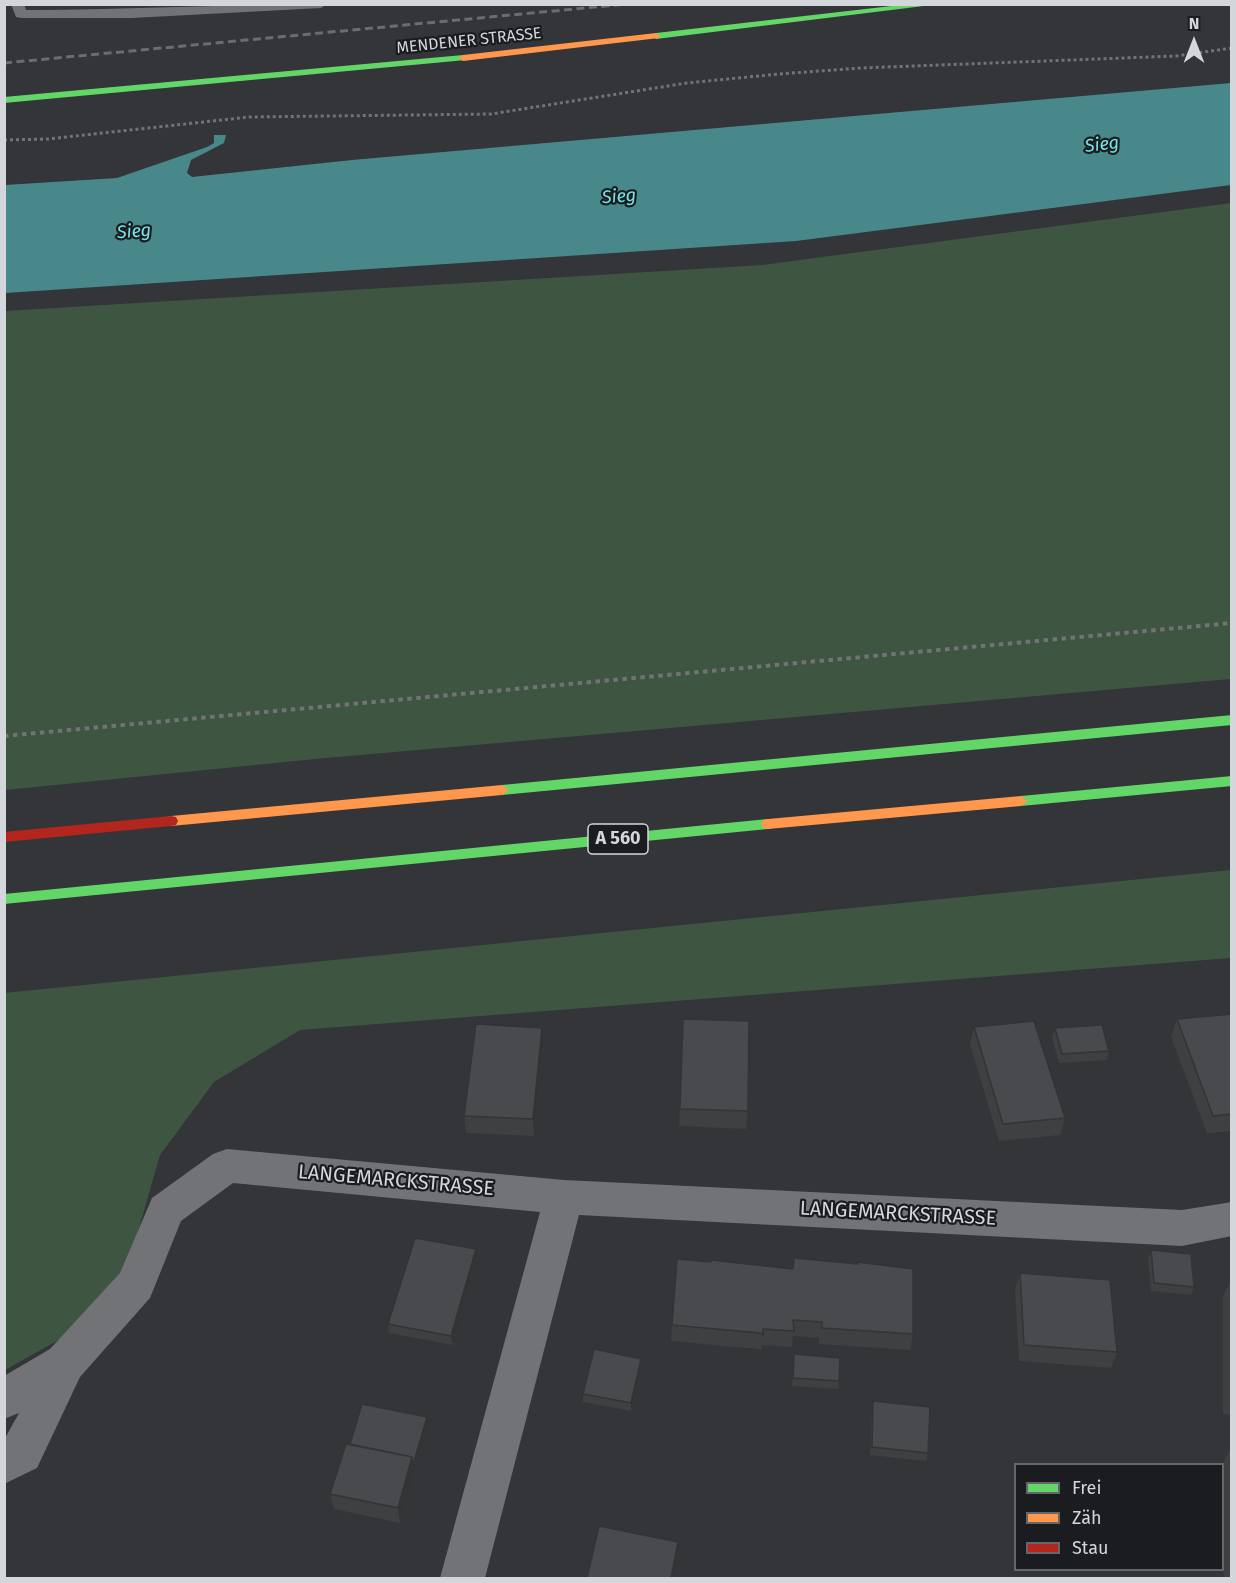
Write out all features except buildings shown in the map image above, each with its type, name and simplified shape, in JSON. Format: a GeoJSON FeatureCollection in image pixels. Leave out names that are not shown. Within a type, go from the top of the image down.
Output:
{"type":"FeatureCollection","features":[{"type":"Feature","properties":{"kind":"main road","name":"MENDENER STRASSE"},"geometry":{"type":"LineString","coordinates":[[4,100],[436,61],[873,9],[936,4]]}},
{"type":"Feature","properties":{"kind":"main road"},"geometry":{"type":"LineString","coordinates":[[4,837],[1232,720]]}},
{"type":"Feature","properties":{"kind":"main road","name":"A 560"},"geometry":{"type":"LineString","coordinates":[[4,899],[1232,781]]}},
{"type":"Feature","properties":{"kind":"street","name":"LANGEMARCKSTRASSE"},"geometry":{"type":"LineString","coordinates":[[65,1363],[136,1285],[166,1210],[227,1166],[564,1197],[1182,1228],[1232,1219]]}},
{"type":"Feature","properties":{"kind":"street"},"geometry":{"type":"LineString","coordinates":[[462,1578],[564,1197]]}},
{"type":"Feature","properties":{"kind":"street"},"geometry":{"type":"LineString","coordinates":[[4,1399],[65,1363]]}},
{"type":"Feature","properties":{"kind":"street"},"geometry":{"type":"LineString","coordinates":[[4,1463],[22,1453],[65,1363]]}},
{"type":"Feature","properties":{"kind":"lane"},"geometry":{"type":"LineString","coordinates":[[17,4],[21,14],[241,10],[321,4]]}},
{"type":"Feature","properties":{"kind":"lane"},"geometry":{"type":"LineString","coordinates":[[51,4],[80,4]]}},
{"type":"Feature","properties":{"kind":"path"},"geometry":{"type":"LineString","coordinates":[[4,140],[48,139],[249,117],[491,114],[698,81],[861,68],[1176,56],[1232,48]]}},
{"type":"Feature","properties":{"kind":"path"},"geometry":{"type":"LineString","coordinates":[[4,736],[1232,623]]}},
{"type":"Feature","properties":{"kind":"green space"},"geometry":{"type":"Polygon","coordinates":[[[1231,203],[1231,679],[315,759],[5,790],[5,311],[762,265],[1231,203]]]}},
{"type":"Feature","properties":{"kind":"green space"},"geometry":{"type":"Polygon","coordinates":[[[1231,870],[1231,958],[300,1030],[214,1082],[160,1155],[127,1270],[78,1329],[5,1370],[4,993],[1231,870]]]}},
{"type":"Feature","properties":{"kind":"water","name":"Sieg"},"geometry":{"type":"Polygon","coordinates":[[[1231,83],[1231,185],[796,241],[5,293],[5,185],[117,178],[207,147],[214,143],[214,135],[226,135],[224,143],[191,160],[187,173],[192,177],[352,160],[1231,83]]]}},
{"type":"Feature","properties":{"kind":"railway"},"geometry":{"type":"LineString","coordinates":[[4,63],[627,4]]}},
{"type":"Feature","properties":{"kind":"traffic: fast"},"geometry":{"type":"LineString","coordinates":[[656,36],[936,4]]}},
{"type":"Feature","properties":{"kind":"traffic: fast"},"geometry":{"type":"LineString","coordinates":[[4,100],[463,58]]}},
{"type":"Feature","properties":{"kind":"traffic: fast"},"geometry":{"type":"LineString","coordinates":[[502,790],[1232,720]]}},
{"type":"Feature","properties":{"kind":"traffic: fast"},"geometry":{"type":"LineString","coordinates":[[1021,801],[1232,781]]}},
{"type":"Feature","properties":{"kind":"traffic: fast"},"geometry":{"type":"LineString","coordinates":[[4,899],[768,824]]}},
{"type":"Feature","properties":{"kind":"traffic: slow"},"geometry":{"type":"LineString","coordinates":[[463,58],[656,36]]}},
{"type":"Feature","properties":{"kind":"traffic: slow"},"geometry":{"type":"LineString","coordinates":[[171,821],[502,790]]}},
{"type":"Feature","properties":{"kind":"traffic: slow"},"geometry":{"type":"LineString","coordinates":[[768,824],[1021,801]]}},
{"type":"Feature","properties":{"kind":"traffic: jam"},"geometry":{"type":"LineString","coordinates":[[4,837],[171,821]]}}]}
